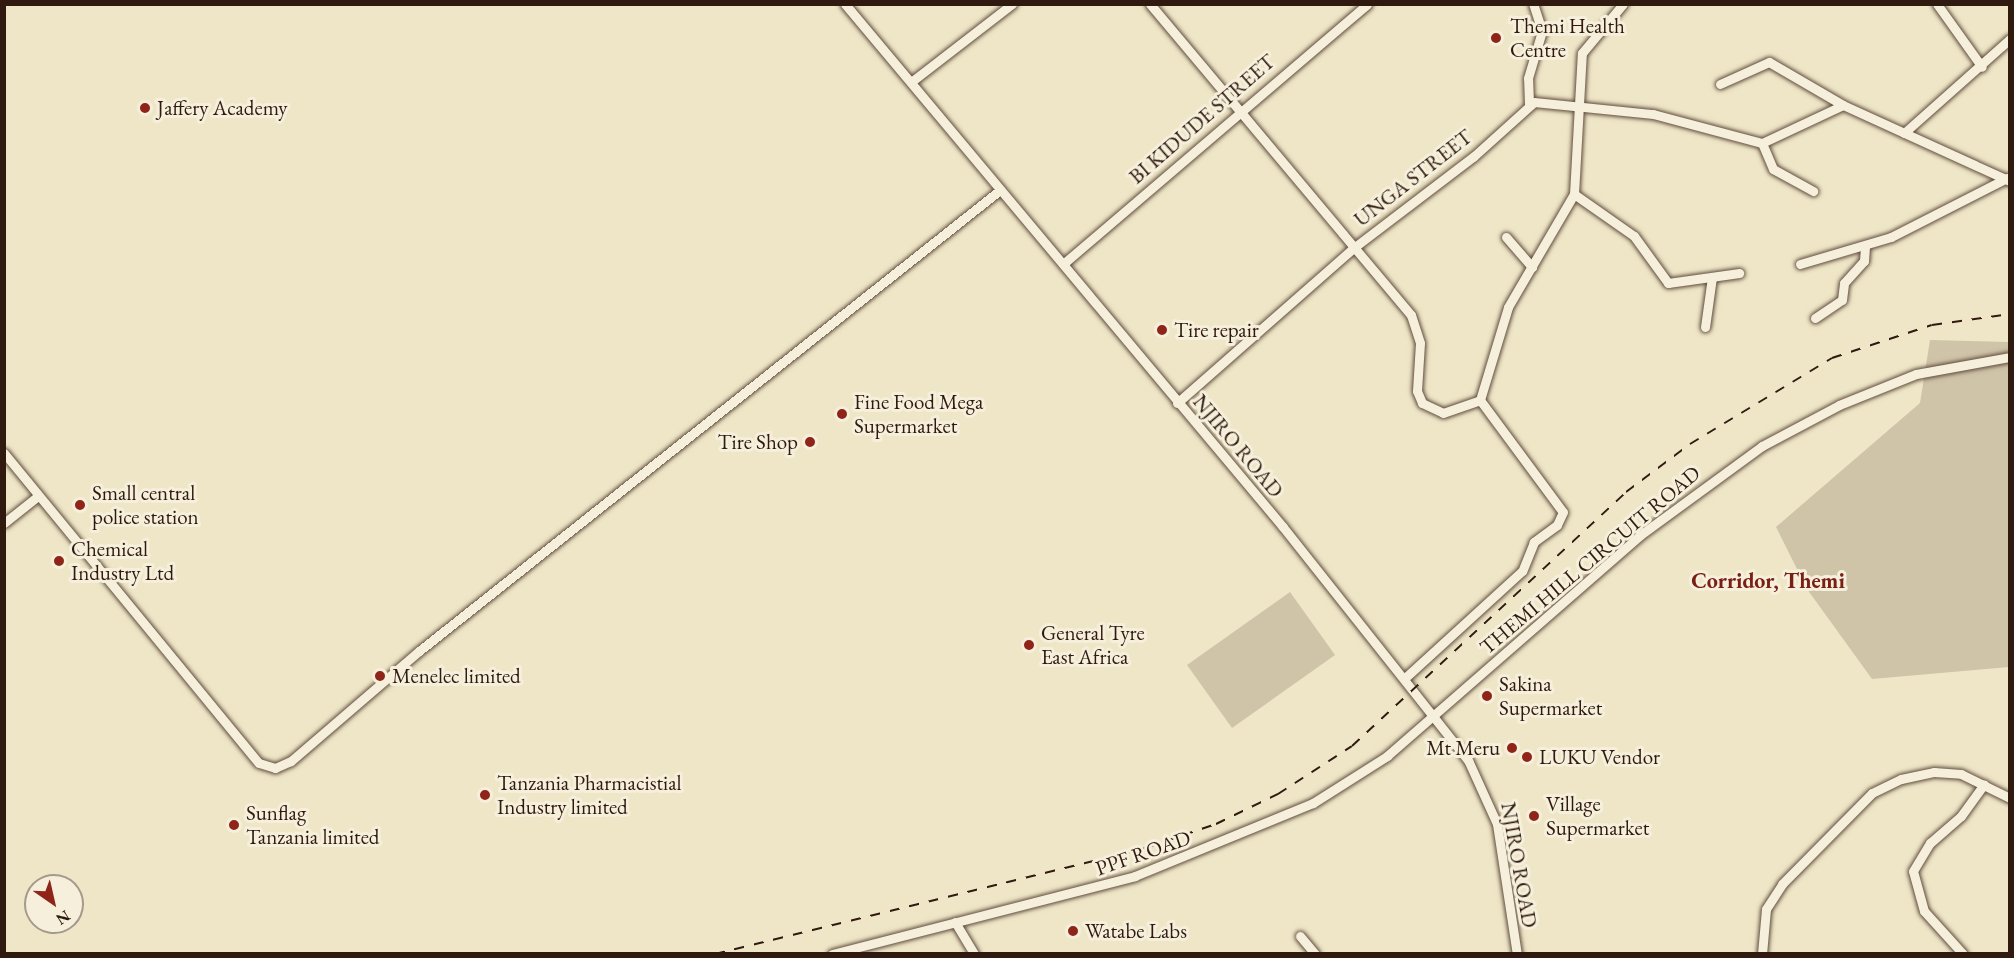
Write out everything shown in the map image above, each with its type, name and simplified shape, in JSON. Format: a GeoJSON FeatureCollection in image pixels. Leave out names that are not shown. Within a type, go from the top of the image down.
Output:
{"type":"FeatureCollection","features":[{"type":"Feature","properties":{"kind":"street","name":"NJIRO ROAD"},"geometry":{"type":"LineString","coordinates":[[844,4],[1406,677],[1475,771],[1490,802],[1517,954]]}},
{"type":"Feature","properties":{"kind":"street"},"geometry":{"type":"LineString","coordinates":[[911,82],[1012,4]]}},
{"type":"Feature","properties":{"kind":"street","name":"BI KIDUDE STREET"},"geometry":{"type":"LineString","coordinates":[[1063,264],[1236,112],[1367,4]]}},
{"type":"Feature","properties":{"kind":"street"},"geometry":{"type":"LineString","coordinates":[[1533,4],[1542,32],[1528,78],[1529,104],[1653,114],[1762,143],[1843,105]]}},
{"type":"Feature","properties":{"kind":"street"},"geometry":{"type":"LineString","coordinates":[[1480,399],[1508,308],[1574,194],[1582,110],[1582,53],[1623,4]]}},
{"type":"Feature","properties":{"kind":"street"},"geometry":{"type":"LineString","coordinates":[[1937,4],[1982,67]]}},
{"type":"Feature","properties":{"kind":"street"},"geometry":{"type":"LineString","coordinates":[[1156,6],[1236,112],[1356,246],[1415,321],[1420,343],[1417,392],[1422,404],[1443,413],[1480,399]]}},
{"type":"Feature","properties":{"kind":"street"},"geometry":{"type":"LineString","coordinates":[[1904,133],[1982,67],[2010,39]]}},
{"type":"Feature","properties":{"kind":"street"},"geometry":{"type":"LineString","coordinates":[[1720,84],[1769,62],[1843,105],[2008,179]]}},
{"type":"Feature","properties":{"kind":"street","name":"UNGA STREET"},"geometry":{"type":"LineString","coordinates":[[1177,403],[1356,246],[1473,157],[1529,104]]}},
{"type":"Feature","properties":{"kind":"street"},"geometry":{"type":"LineString","coordinates":[[1762,143],[1777,172],[1813,190]]}},
{"type":"Feature","properties":{"kind":"street"},"geometry":{"type":"LineString","coordinates":[[1800,264],[1865,247],[2008,179]]}},
{"type":"Feature","properties":{"kind":"street"},"geometry":{"type":"LineString","coordinates":[[4,453],[259,763],[275,768],[291,761],[419,651],[1000,190]]}},
{"type":"Feature","properties":{"kind":"street"},"geometry":{"type":"LineString","coordinates":[[1574,194],[1634,236],[1668,283],[1739,273]]}},
{"type":"Feature","properties":{"kind":"street"},"geometry":{"type":"LineString","coordinates":[[1506,237],[1532,267]]}},
{"type":"Feature","properties":{"kind":"street"},"geometry":{"type":"LineString","coordinates":[[1815,318],[1842,300],[1844,283],[1864,261],[1865,247]]}},
{"type":"Feature","properties":{"kind":"street"},"geometry":{"type":"LineString","coordinates":[[1705,327],[1712,277]]}},
{"type":"Feature","properties":{"kind":"street","name":"THEMI HILL CIRCUIT ROAD"},"geometry":{"type":"LineString","coordinates":[[1435,716],[1640,536],[1762,446],[1839,405],[1916,374],[2010,357]]}},
{"type":"Feature","properties":{"kind":"street"},"geometry":{"type":"LineString","coordinates":[[1406,677],[1522,571],[1534,542],[1564,515],[1480,399]]}},
{"type":"Feature","properties":{"kind":"street"},"geometry":{"type":"LineString","coordinates":[[4,524],[38,496]]}},
{"type":"Feature","properties":{"kind":"street","name":"PPF ROAD"},"geometry":{"type":"LineString","coordinates":[[832,954],[1135,876],[1277,820],[1341,787],[1435,716]]}},
{"type":"Feature","properties":{"kind":"street"},"geometry":{"type":"LineString","coordinates":[[1762,954],[1766,909],[1782,884],[1872,793],[1901,779],[1934,772],[1961,774],[2010,798]]}},
{"type":"Feature","properties":{"kind":"street"},"geometry":{"type":"LineString","coordinates":[[1963,954],[1924,911],[1913,871],[1930,843],[1961,816],[1984,784]]}},
{"type":"Feature","properties":{"kind":"street"},"geometry":{"type":"LineString","coordinates":[[955,922],[974,954]]}},
{"type":"Feature","properties":{"kind":"street"},"geometry":{"type":"LineString","coordinates":[[1300,936],[1315,954]]}},
{"type":"Feature","properties":{"kind":"shaded area"},"geometry":{"type":"Polygon","coordinates":[[[1930,340],[2009,342],[2009,667],[1872,679],[1807,589],[1776,527],[1920,403],[1930,340]]]}},
{"type":"Feature","properties":{"kind":"shaded area"},"geometry":{"type":"Polygon","coordinates":[[[1290,592],[1335,655],[1232,728],[1187,665],[1290,592]]]}},
{"type":"Feature","properties":{"kind":"railway"},"geometry":{"type":"LineString","coordinates":[[715,954],[1145,848],[1216,824],[1278,794],[1352,746],[1626,492],[1690,444],[1832,358],[1932,325],[2010,314]]}},
{"type":"Feature","properties":{"kind":"place","name":"Themi Health Centre"},"geometry":{"type":"Point","coordinates":[1496,38]}},
{"type":"Feature","properties":{"kind":"place","name":"Jaffery Academy"},"geometry":{"type":"Point","coordinates":[145,108]}},
{"type":"Feature","properties":{"kind":"place","name":"Tire repair"},"geometry":{"type":"Point","coordinates":[1162,330]}},
{"type":"Feature","properties":{"kind":"place","name":"Fine Food Mega Supermarket"},"geometry":{"type":"Point","coordinates":[842,414]}},
{"type":"Feature","properties":{"kind":"place","name":"Tire Shop"},"geometry":{"type":"Point","coordinates":[810,442]}},
{"type":"Feature","properties":{"kind":"place","name":"Small central police station"},"geometry":{"type":"Point","coordinates":[80,505]}},
{"type":"Feature","properties":{"kind":"place","name":"Chemical Industry Ltd"},"geometry":{"type":"Point","coordinates":[59,561]}},
{"type":"Feature","properties":{"kind":"place","name":"General Tyre East Africa"},"geometry":{"type":"Point","coordinates":[1029,645]}},
{"type":"Feature","properties":{"kind":"place","name":"Menelec limited"},"geometry":{"type":"Point","coordinates":[380,676]}},
{"type":"Feature","properties":{"kind":"place","name":"Sakina Supermarket"},"geometry":{"type":"Point","coordinates":[1487,696]}},
{"type":"Feature","properties":{"kind":"place","name":"Mt Meru"},"geometry":{"type":"Point","coordinates":[1512,748]}},
{"type":"Feature","properties":{"kind":"place","name":"LUKU Vendor"},"geometry":{"type":"Point","coordinates":[1527,757]}},
{"type":"Feature","properties":{"kind":"place","name":"Tanzania Pharmacistial Industry limited"},"geometry":{"type":"Point","coordinates":[485,795]}},
{"type":"Feature","properties":{"kind":"place","name":"Village Supermarket"},"geometry":{"type":"Point","coordinates":[1534,816]}},
{"type":"Feature","properties":{"kind":"place","name":"Sunflag Tanzania limited"},"geometry":{"type":"Point","coordinates":[234,825]}},
{"type":"Feature","properties":{"kind":"place","name":"Watabe Labs"},"geometry":{"type":"Point","coordinates":[1073,931]}},
{"type":"Feature","properties":{"kind":"district","name":"Corridor, Themi"},"geometry":{"type":"Point","coordinates":[1768,581]}}]}
